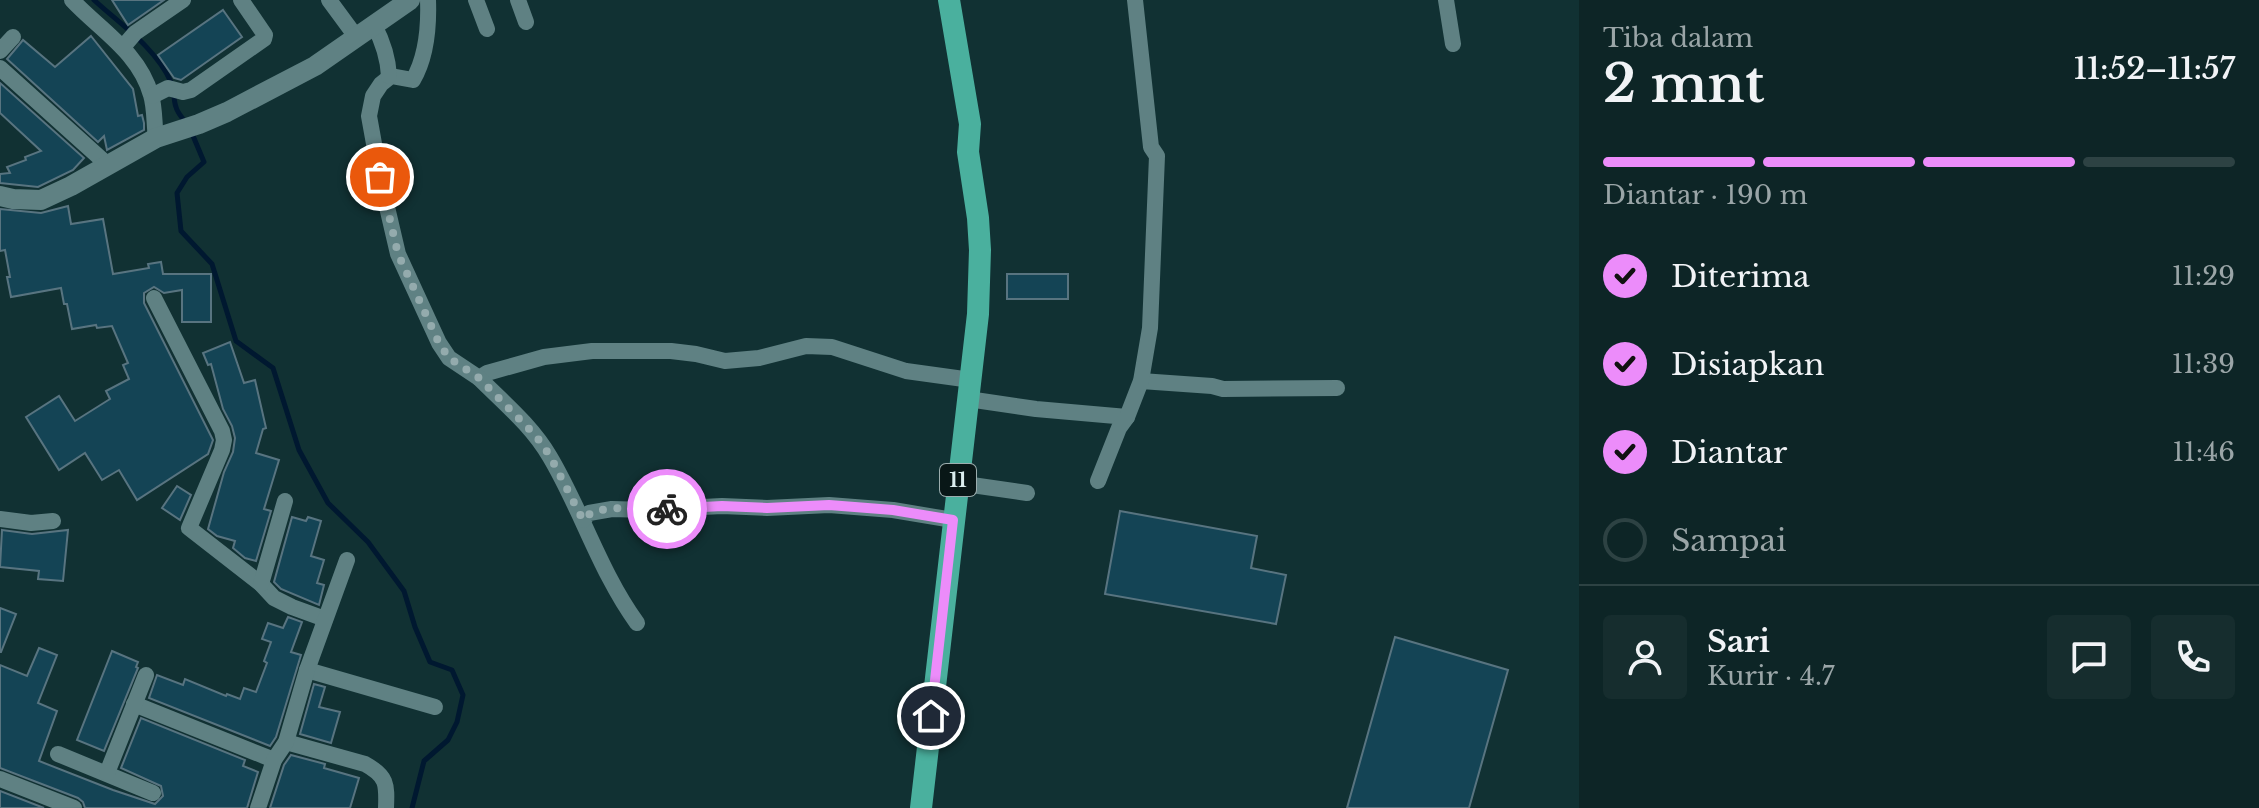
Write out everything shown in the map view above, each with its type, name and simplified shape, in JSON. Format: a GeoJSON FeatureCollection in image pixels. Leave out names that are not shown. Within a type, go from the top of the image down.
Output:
{"type":"FeatureCollection","features":[{"type":"Feature","properties":{"kind":"highway","name":"11"},"geometry":{"type":"LineString","coordinates":[[936,0],[955,126],[968,152]]}},
{"type":"Feature","properties":{"kind":"highway","name":"11"},"geometry":{"type":"LineString","coordinates":[[921,808],[978,314],[980,250],[968,152],[970,124],[950,0]]}},
{"type":"Feature","properties":{"kind":"street"},"geometry":{"type":"LineString","coordinates":[[129,40],[183,0]]}},
{"type":"Feature","properties":{"kind":"street"},"geometry":{"type":"LineString","coordinates":[[152,96],[191,90],[264,39],[265,35],[241,0]]}},
{"type":"Feature","properties":{"kind":"street"},"geometry":{"type":"LineString","coordinates":[[329,0],[357,38]]}},
{"type":"Feature","properties":{"kind":"street"},"geometry":{"type":"LineString","coordinates":[[0,196],[41,200],[156,138],[227,112],[315,66],[410,0]]}},
{"type":"Feature","properties":{"kind":"street"},"geometry":{"type":"LineString","coordinates":[[389,76],[414,79],[429,27],[428,0]]}},
{"type":"Feature","properties":{"kind":"street"},"geometry":{"type":"LineString","coordinates":[[476,0],[487,29]]}},
{"type":"Feature","properties":{"kind":"street"},"geometry":{"type":"LineString","coordinates":[[518,0],[526,22]]}},
{"type":"Feature","properties":{"kind":"street"},"geometry":{"type":"LineString","coordinates":[[1098,481],[1141,381],[1150,328],[1157,156],[1151,147],[1135,0]]}},
{"type":"Feature","properties":{"kind":"street"},"geometry":{"type":"LineString","coordinates":[[1446,0],[1453,44]]}},
{"type":"Feature","properties":{"kind":"street"},"geometry":{"type":"LineString","coordinates":[[74,1],[129,40],[152,96],[156,138]]}},
{"type":"Feature","properties":{"kind":"street"},"geometry":{"type":"LineString","coordinates":[[374,25],[388,60],[389,76],[373,96],[369,116],[398,254],[449,358],[479,378],[536,436],[550,456],[597,553],[637,623]]}},
{"type":"Feature","properties":{"kind":"street"},"geometry":{"type":"LineString","coordinates":[[0,51],[13,37]]}},
{"type":"Feature","properties":{"kind":"street"},"geometry":{"type":"LineString","coordinates":[[0,68],[109,166]]}},
{"type":"Feature","properties":{"kind":"street"},"geometry":{"type":"LineString","coordinates":[[154,298],[224,440],[189,528],[261,584],[274,598],[325,619]]}},
{"type":"Feature","properties":{"kind":"street"},"geometry":{"type":"LineString","coordinates":[[479,378],[544,357],[592,351],[671,351],[725,361],[759,358],[806,346],[832,347],[1036,409],[1127,417]]}},
{"type":"Feature","properties":{"kind":"street"},"geometry":{"type":"LineString","coordinates":[[1141,381],[1223,389],[1337,388]]}},
{"type":"Feature","properties":{"kind":"street"},"geometry":{"type":"LineString","coordinates":[[958,483],[1027,493]]}},
{"type":"Feature","properties":{"kind":"street"},"geometry":{"type":"LineString","coordinates":[[261,584],[285,501]]}},
{"type":"Feature","properties":{"kind":"street"},"geometry":{"type":"LineString","coordinates":[[583,520],[589,513],[612,509],[829,505],[893,510],[953,520]]}},
{"type":"Feature","properties":{"kind":"street"},"geometry":{"type":"LineString","coordinates":[[0,519],[31,523],[53,521]]}},
{"type":"Feature","properties":{"kind":"street"},"geometry":{"type":"LineString","coordinates":[[258,808],[274,760],[286,742],[307,670],[347,560]]}},
{"type":"Feature","properties":{"kind":"street"},"geometry":{"type":"LineString","coordinates":[[307,670],[435,707]]}},
{"type":"Feature","properties":{"kind":"street"},"geometry":{"type":"LineString","coordinates":[[107,773],[146,675]]}},
{"type":"Feature","properties":{"kind":"street"},"geometry":{"type":"LineString","coordinates":[[134,704],[274,760]]}},
{"type":"Feature","properties":{"kind":"street"},"geometry":{"type":"LineString","coordinates":[[286,742],[375,769],[385,781],[386,808]]}},
{"type":"Feature","properties":{"kind":"street"},"geometry":{"type":"LineString","coordinates":[[58,754],[153,793]]}},
{"type":"Feature","properties":{"kind":"street"},"geometry":{"type":"LineString","coordinates":[[0,779],[74,808]]}},
{"type":"Feature","properties":{"kind":"building"},"geometry":{"type":"Polygon","coordinates":[[[112,0],[164,0],[128,25],[112,0]]]}},
{"type":"Feature","properties":{"kind":"building"},"geometry":{"type":"Polygon","coordinates":[[[223,10],[242,37],[181,80],[174,78],[158,55],[223,10]]]}},
{"type":"Feature","properties":{"kind":"building"},"geometry":{"type":"Polygon","coordinates":[[[91,36],[133,89],[138,116],[142,115],[144,123],[144,130],[107,150],[104,136],[98,142],[7,59],[23,40],[55,67],[91,36]]]}},
{"type":"Feature","properties":{"kind":"building"},"geometry":{"type":"Polygon","coordinates":[[[0,83],[84,158],[73,170],[38,187],[0,183],[0,174],[10,173],[7,167],[41,151],[0,113],[0,83]]]}},
{"type":"Feature","properties":{"kind":"building"},"geometry":{"type":"Polygon","coordinates":[[[68,206],[71,224],[103,219],[113,274],[149,268],[148,264],[161,262],[163,274],[211,274],[211,322],[182,322],[182,290],[164,293],[154,287],[144,293],[144,303],[213,440],[208,454],[137,500],[119,470],[102,480],[85,453],[59,470],[26,417],[59,396],[75,421],[110,399],[106,391],[129,379],[123,365],[128,363],[112,326],[72,329],[61,288],[11,297],[5,250],[0,251],[0,209],[41,213],[68,206]]]}},
{"type":"Feature","properties":{"kind":"building"},"geometry":{"type":"Polygon","coordinates":[[[1007,274],[1068,274],[1068,299],[1007,299],[1007,274]]]}},
{"type":"Feature","properties":{"kind":"building"},"geometry":{"type":"Polygon","coordinates":[[[230,342],[244,383],[255,380],[266,428],[263,429],[256,453],[279,460],[264,509],[271,511],[256,561],[245,558],[233,548],[235,541],[217,536],[208,529],[235,438],[223,409],[211,364],[208,365],[203,353],[230,342]]]}},
{"type":"Feature","properties":{"kind":"building"},"geometry":{"type":"Polygon","coordinates":[[[177,486],[191,495],[180,520],[162,508],[177,486]]]}},
{"type":"Feature","properties":{"kind":"building"},"geometry":{"type":"Polygon","coordinates":[[[1120,511],[1257,536],[1251,568],[1286,575],[1276,624],[1105,594],[1120,511]]]}},
{"type":"Feature","properties":{"kind":"building"},"geometry":{"type":"Polygon","coordinates":[[[292,517],[321,521],[311,556],[324,560],[317,583],[324,585],[319,605],[281,589],[274,582],[292,517]]]}},
{"type":"Feature","properties":{"kind":"building"},"geometry":{"type":"Polygon","coordinates":[[[2,530],[32,534],[68,530],[63,581],[38,579],[39,571],[0,567],[2,530]]]}},
{"type":"Feature","properties":{"kind":"building"},"geometry":{"type":"Polygon","coordinates":[[[0,608],[16,614],[1,652],[0,652],[0,608]]]}},
{"type":"Feature","properties":{"kind":"building"},"geometry":{"type":"Polygon","coordinates":[[[288,617],[302,622],[291,652],[301,655],[276,737],[270,746],[149,698],[157,675],[183,685],[185,679],[240,699],[244,688],[256,692],[271,642],[262,639],[268,623],[283,628],[288,617]]]}},
{"type":"Feature","properties":{"kind":"building"},"geometry":{"type":"Polygon","coordinates":[[[1395,637],[1508,670],[1469,808],[1347,808],[1395,637]]]}},
{"type":"Feature","properties":{"kind":"building"},"geometry":{"type":"Polygon","coordinates":[[[39,648],[57,655],[38,703],[57,711],[39,761],[155,804],[163,796],[161,786],[121,768],[141,718],[245,760],[243,766],[258,772],[247,808],[85,808],[78,798],[0,768],[0,665],[27,676],[39,648]]]}},
{"type":"Feature","properties":{"kind":"building"},"geometry":{"type":"Polygon","coordinates":[[[112,651],[138,662],[138,668],[104,751],[77,740],[112,651]]]}},
{"type":"Feature","properties":{"kind":"building"},"geometry":{"type":"Polygon","coordinates":[[[314,684],[325,687],[319,707],[340,712],[331,743],[300,734],[314,684]]]}},
{"type":"Feature","properties":{"kind":"building"},"geometry":{"type":"Polygon","coordinates":[[[291,755],[359,778],[350,808],[270,808],[284,765],[291,755]]]}},
{"type":"Feature","properties":{"kind":"building"},"geometry":{"type":"Polygon","coordinates":[[[0,791],[44,808],[0,808],[0,791]]]}},
{"type":"Feature","properties":{"kind":"waterway"},"geometry":{"type":"LineString","coordinates":[[94,0],[156,58],[171,82],[177,109],[186,123]]}},
{"type":"Feature","properties":{"kind":"waterway"},"geometry":{"type":"LineString","coordinates":[[191,131],[204,162],[187,177],[177,193],[181,231],[212,264],[236,341],[273,368],[299,450],[328,503],[368,542],[404,591],[430,662],[452,670],[463,695],[457,722],[448,740],[424,761],[412,808]]}},
{"type":"Feature","properties":{"kind":"way so far"},"geometry":{"type":"LineString","coordinates":[[380,177],[398,254],[439,343],[449,358],[479,378],[536,436],[550,456],[583,520],[595,511],[667,509]]}},
{"type":"Feature","properties":{"kind":"route"},"geometry":{"type":"LineString","coordinates":[[667,509],[829,505],[893,510],[953,520],[931,716]]}}]}
